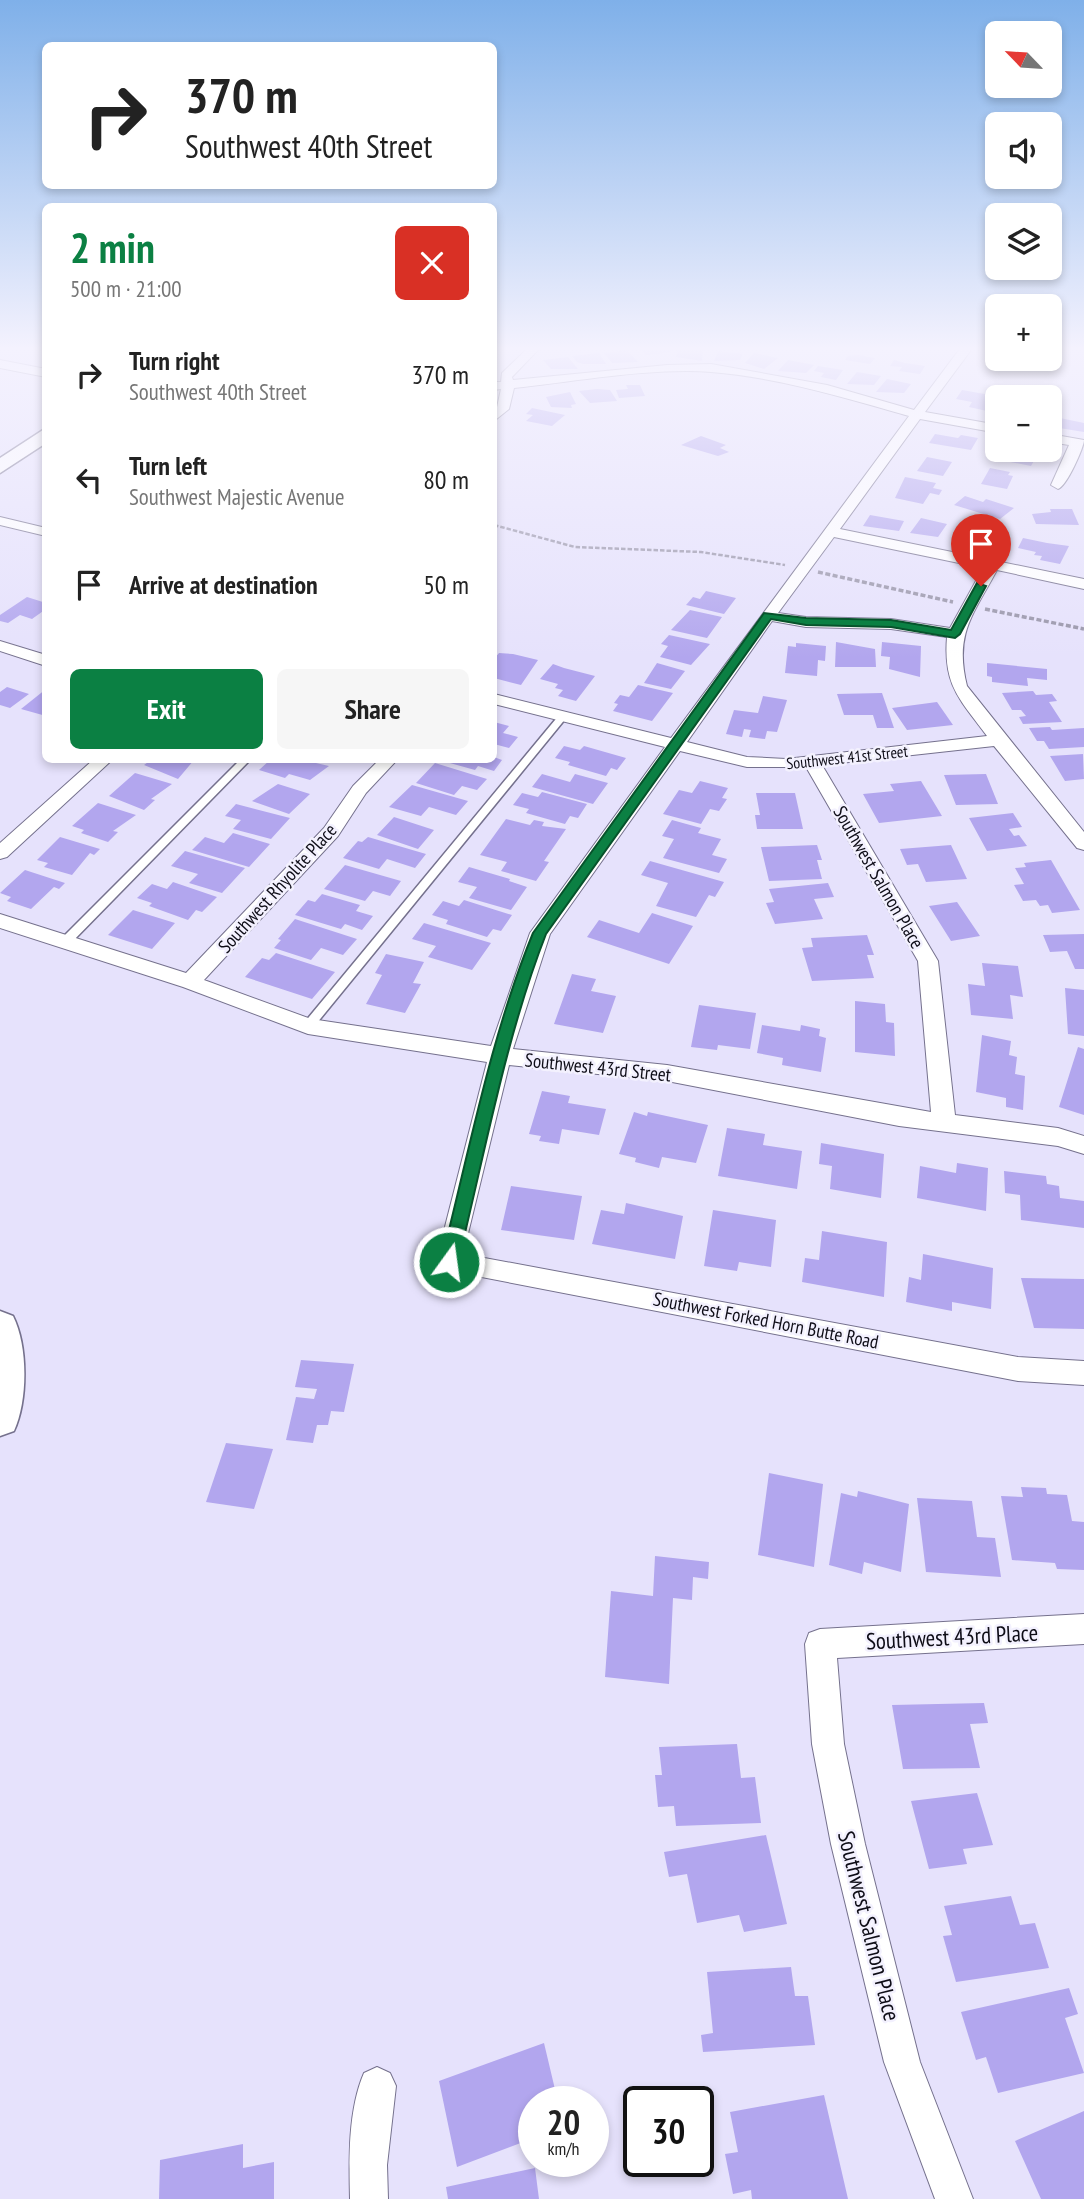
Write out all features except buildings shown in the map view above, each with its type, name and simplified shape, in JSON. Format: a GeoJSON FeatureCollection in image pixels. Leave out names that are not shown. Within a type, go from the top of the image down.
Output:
{"type":"FeatureCollection","features":[{"type":"Feature","properties":{"kind":"street"},"geometry":{"type":"LineString","coordinates":[[0,467],[20,453]]}},
{"type":"Feature","properties":{"kind":"street"},"geometry":{"type":"LineString","coordinates":[[502,1056],[528,964],[540,933],[768,616],[890,453]]}},
{"type":"Feature","properties":{"kind":"street"},"geometry":{"type":"LineString","coordinates":[[1058,485],[1076,453]]}},
{"type":"Feature","properties":{"kind":"street"},"geometry":{"type":"LineString","coordinates":[[0,521],[42,531]]}},
{"type":"Feature","properties":{"kind":"street"},"geometry":{"type":"LineString","coordinates":[[832,532],[1084,584]]}},
{"type":"Feature","properties":{"kind":"street"},"geometry":{"type":"LineString","coordinates":[[992,565],[955,634],[953,662],[959,686],[999,740],[1084,844]]}},
{"type":"Feature","properties":{"kind":"street"},"geometry":{"type":"LineString","coordinates":[[768,616],[806,622],[891,624],[955,634]]}},
{"type":"Feature","properties":{"kind":"street"},"geometry":{"type":"LineString","coordinates":[[0,646],[42,660]]}},
{"type":"Feature","properties":{"kind":"street","name":"Southwest 41st Street"},"geometry":{"type":"LineString","coordinates":[[497,700],[747,762],[786,764],[999,740]]}},
{"type":"Feature","properties":{"kind":"street","name":"Southwest Salmon Place"},"geometry":{"type":"LineString","coordinates":[[811,761],[928,961],[944,1123]]}},
{"type":"Feature","properties":{"kind":"street"},"geometry":{"type":"LineString","coordinates":[[0,853],[100,763]]}},
{"type":"Feature","properties":{"kind":"street","name":"Southwest Rhyolite Place"},"geometry":{"type":"LineString","coordinates":[[190,982],[331,832],[359,790],[385,763]]}},
{"type":"Feature","properties":{"kind":"street","name":"Southwest 43rd Street"},"geometry":{"type":"LineString","coordinates":[[0,922],[190,982],[308,1026],[502,1056],[667,1073],[944,1123],[1058,1137],[1084,1144]]}},
{"type":"Feature","properties":{"kind":"street","name":"Southwest Forked Horn Butte Road"},"geometry":{"type":"LineString","coordinates":[[502,1056],[449,1262],[555,1279],[1018,1369],[1084,1373]]}},
{"type":"Feature","properties":{"kind":"street"},"geometry":{"type":"LineString","coordinates":[[0,1327],[4,1374],[0,1418]]}},
{"type":"Feature","properties":{"kind":"street","name":"Southwest 43rd Place"},"geometry":{"type":"LineString","coordinates":[[820,1644],[1084,1629]]}},
{"type":"Feature","properties":{"kind":"street","name":"Southwest Salmon Place"},"geometry":{"type":"LineString","coordinates":[[820,1644],[828,1744],[848,1844],[902,2062],[954,2199]]}},
{"type":"Feature","properties":{"kind":"street"},"geometry":{"type":"LineString","coordinates":[[369,2199],[368,2165],[377,2086]]}},
{"type":"Feature","properties":{"kind":"lane"},"geometry":{"type":"LineString","coordinates":[[308,1026],[563,716]]}},
{"type":"Feature","properties":{"kind":"lane"},"geometry":{"type":"LineString","coordinates":[[65,942],[242,763]]}},
{"type":"Feature","properties":{"kind":"route"},"geometry":{"type":"LineString","coordinates":[[449,1262],[502,1056],[528,964],[540,933],[768,616],[806,622],[891,624],[955,634],[981,586]]}}]}
